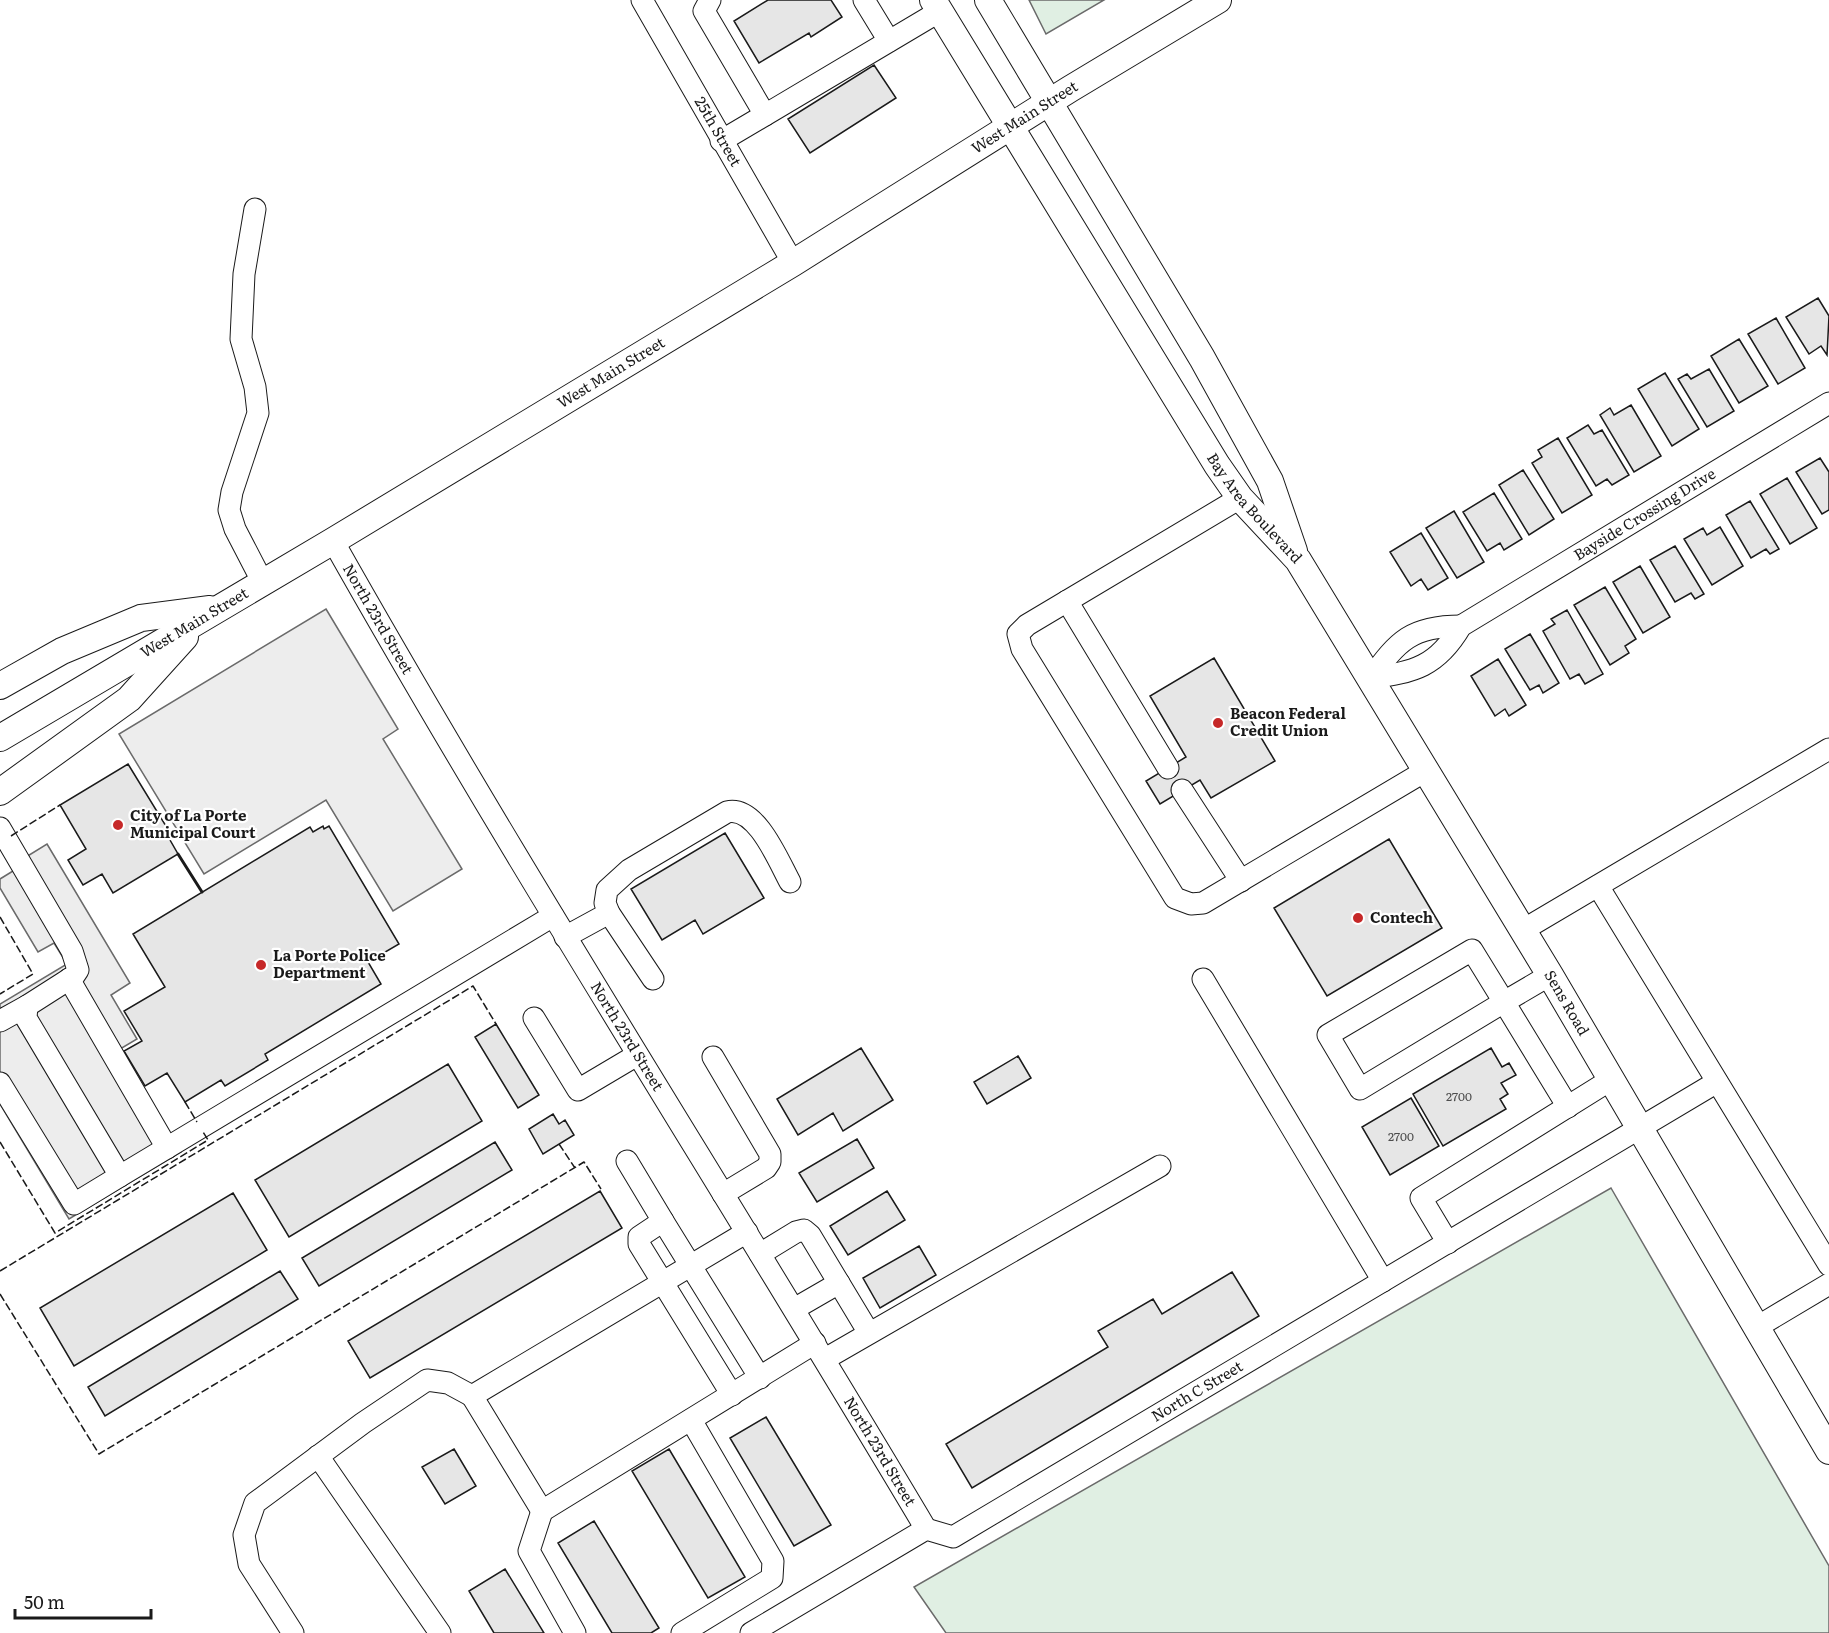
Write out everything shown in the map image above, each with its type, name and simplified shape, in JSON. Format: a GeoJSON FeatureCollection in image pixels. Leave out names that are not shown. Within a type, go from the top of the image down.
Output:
{"type":"FeatureCollection","features":[{"type":"Feature","properties":{"kind":"main road","name":"Bay Area Boulevard"},"geometry":{"type":"LineString","coordinates":[[988,0],[1047,103],[1202,358],[1270,481],[1298,560]]}},
{"type":"Feature","properties":{"kind":"main road","name":"West Main Street"},"geometry":{"type":"LineString","coordinates":[[0,738],[333,541],[793,263],[1047,103],[1218,0]]}},
{"type":"Feature","properties":{"kind":"main road","name":"Bay Area Boulevard"},"geometry":{"type":"LineString","coordinates":[[936,6],[1186,415],[1240,498],[1298,560]]}},
{"type":"Feature","properties":{"kind":"main road"},"geometry":{"type":"LineString","coordinates":[[1240,498],[1270,481]]}},
{"type":"Feature","properties":{"kind":"main road","name":"Sens Road"},"geometry":{"type":"LineString","coordinates":[[1298,560],[1612,1079],[1829,1451]]}},
{"type":"Feature","properties":{"kind":"main road"},"geometry":{"type":"LineString","coordinates":[[0,686],[62,651],[141,618],[211,613]]}},
{"type":"Feature","properties":{"kind":"main road"},"geometry":{"type":"LineString","coordinates":[[0,792],[129,699],[211,613]]}},
{"type":"Feature","properties":{"kind":"street","name":"25th Street"},"geometry":{"type":"LineString","coordinates":[[642,0],[793,263]]}},
{"type":"Feature","properties":{"kind":"street"},"geometry":{"type":"LineString","coordinates":[[710,0],[704,11],[765,115]]}},
{"type":"Feature","properties":{"kind":"street"},"geometry":{"type":"LineString","coordinates":[[864,0],[889,41]]}},
{"type":"Feature","properties":{"kind":"street"},"geometry":{"type":"LineString","coordinates":[[721,141],[889,41],[936,6]]}},
{"type":"Feature","properties":{"kind":"street"},"geometry":{"type":"LineString","coordinates":[[255,209],[244,274],[241,339],[255,387],[258,413],[232,492],[230,510],[235,529],[263,582]]}},
{"type":"Feature","properties":{"kind":"street","name":"Bayside Crossing Drive"},"geometry":{"type":"LineString","coordinates":[[1371,678],[1411,673],[1443,651],[1461,626],[1829,403]]}},
{"type":"Feature","properties":{"kind":"street"},"geometry":{"type":"LineString","coordinates":[[1240,498],[1027,625],[1018,634],[1019,643],[1175,898],[1183,903],[1203,903],[1427,770]]}},
{"type":"Feature","properties":{"kind":"street","name":"North 23rd Street"},"geometry":{"type":"LineString","coordinates":[[333,541],[439,729],[820,1351],[926,1530]]}},
{"type":"Feature","properties":{"kind":"street"},"geometry":{"type":"LineString","coordinates":[[1067,601],[1168,768]]}},
{"type":"Feature","properties":{"kind":"street","name":"Bayside Crossing Drive"},"geometry":{"type":"LineString","coordinates":[[1371,678],[1394,645],[1430,628],[1461,626]]}},
{"type":"Feature","properties":{"kind":"street"},"geometry":{"type":"LineString","coordinates":[[1523,930],[1829,749]]}},
{"type":"Feature","properties":{"kind":"street"},"geometry":{"type":"LineString","coordinates":[[1182,790],[1241,881]]}},
{"type":"Feature","properties":{"kind":"street"},"geometry":{"type":"LineString","coordinates":[[653,979],[609,913],[605,896],[613,883],[629,870],[727,812],[735,810],[750,818],[762,832],[790,882]]}},
{"type":"Feature","properties":{"kind":"street"},"geometry":{"type":"LineString","coordinates":[[0,828],[72,951],[78,970],[69,979],[0,1022]]}},
{"type":"Feature","properties":{"kind":"street"},"geometry":{"type":"LineString","coordinates":[[1598,886],[1829,1265]]}},
{"type":"Feature","properties":{"kind":"street"},"geometry":{"type":"LineString","coordinates":[[565,937],[609,913]]}},
{"type":"Feature","properties":{"kind":"street"},"geometry":{"type":"LineString","coordinates":[[0,1083],[74,1204],[553,916]]}},
{"type":"Feature","properties":{"kind":"street"},"geometry":{"type":"LineString","coordinates":[[1550,975],[1504,1002],[1360,1089],[1328,1035],[1472,950],[1504,1002],[1568,1107]]}},
{"type":"Feature","properties":{"kind":"street"},"geometry":{"type":"LineString","coordinates":[[69,979],[167,1149]]}},
{"type":"Feature","properties":{"kind":"street"},"geometry":{"type":"LineString","coordinates":[[1203,979],[1383,1281]]}},
{"type":"Feature","properties":{"kind":"street"},"geometry":{"type":"LineString","coordinates":[[27,1006],[26,1018],[120,1176]]}},
{"type":"Feature","properties":{"kind":"street"},"geometry":{"type":"LineString","coordinates":[[534,1018],[578,1090],[637,1055]]}},
{"type":"Feature","properties":{"kind":"street"},"geometry":{"type":"LineString","coordinates":[[713,1057],[770,1154],[770,1162],[766,1168],[723,1194]]}},
{"type":"Feature","properties":{"kind":"street"},"geometry":{"type":"LineString","coordinates":[[1448,1243],[1421,1198],[1612,1079]]}},
{"type":"Feature","properties":{"kind":"street","name":"North C Street"},"geometry":{"type":"LineString","coordinates":[[926,1530],[953,1537],[1717,1082]]}},
{"type":"Feature","properties":{"kind":"street"},"geometry":{"type":"LineString","coordinates":[[627,1161],[760,1378]]}},
{"type":"Feature","properties":{"kind":"street"},"geometry":{"type":"LineString","coordinates":[[575,1633],[529,1551],[542,1511],[760,1378],[820,1351],[869,1333],[1160,1166]]}},
{"type":"Feature","properties":{"kind":"street"},"geometry":{"type":"LineString","coordinates":[[663,1221],[639,1237],[639,1244],[732,1395]]}},
{"type":"Feature","properties":{"kind":"street"},"geometry":{"type":"LineString","coordinates":[[760,1254],[796,1232],[804,1230],[810,1235],[869,1333]]}},
{"type":"Feature","properties":{"kind":"street"},"geometry":{"type":"LineString","coordinates":[[472,1396],[747,1232]]}},
{"type":"Feature","properties":{"kind":"street"},"geometry":{"type":"LineString","coordinates":[[794,1309],[839,1283]]}},
{"type":"Feature","properties":{"kind":"street"},"geometry":{"type":"LineString","coordinates":[[1757,1327],[1829,1284]]}},
{"type":"Feature","properties":{"kind":"street"},"geometry":{"type":"LineString","coordinates":[[293,1633],[249,1564],[244,1535],[255,1503],[363,1422],[427,1380],[448,1383],[472,1396],[542,1511]]}},
{"type":"Feature","properties":{"kind":"street"},"geometry":{"type":"LineString","coordinates":[[682,1633],[772,1578],[773,1561],[691,1420]]}},
{"type":"Feature","properties":{"kind":"street"},"geometry":{"type":"LineString","coordinates":[[318,1456],[440,1633]]}},
{"type":"Feature","properties":{"kind":"street"},"geometry":{"type":"LineString","coordinates":[[750,1633],[926,1530]]}},
{"type":"Feature","properties":{"kind":"green space"},"geometry":{"type":"Polygon","coordinates":[[[1029,0],[1104,0],[1046,34],[1029,0]]]}},
{"type":"Feature","properties":{"kind":"green space"},"geometry":{"type":"Polygon","coordinates":[[[1611,1188],[1829,1566],[1829,1633],[946,1633],[914,1587],[1611,1188]]]}},
{"type":"Feature","properties":{"kind":"shaded area"},"geometry":{"type":"Polygon","coordinates":[[[326,609],[398,729],[383,739],[462,869],[393,911],[326,800],[204,874],[119,734],[326,609]]]}},
{"type":"Feature","properties":{"kind":"shaded area"},"geometry":{"type":"Polygon","coordinates":[[[47,844],[130,983],[111,995],[137,1039],[120,1049],[181,1152],[69,1219],[0,1104],[0,1004],[67,964],[54,943],[38,952],[0,888],[0,879],[13,871],[13,865],[47,844]]]}},
{"type":"Feature","properties":{"kind":"building"},"geometry":{"type":"Polygon","coordinates":[[[768,0],[831,0],[842,17],[811,37],[809,33],[759,63],[734,21],[768,0]]]}},
{"type":"Feature","properties":{"kind":"building"},"geometry":{"type":"Polygon","coordinates":[[[874,65],[896,98],[810,153],[788,119],[874,65]]]}},
{"type":"Feature","properties":{"kind":"building"},"geometry":{"type":"Polygon","coordinates":[[[1818,298],[1829,316],[1827,355],[1821,346],[1809,354],[1786,317],[1818,298]]]}},
{"type":"Feature","properties":{"kind":"building"},"geometry":{"type":"Polygon","coordinates":[[[1776,318],[1805,368],[1778,384],[1748,334],[1776,318]]]}},
{"type":"Feature","properties":{"kind":"building"},"geometry":{"type":"Polygon","coordinates":[[[1739,339],[1768,386],[1739,403],[1711,356],[1739,339]]]}},
{"type":"Feature","properties":{"kind":"building"},"geometry":{"type":"Polygon","coordinates":[[[1709,369],[1734,411],[1707,427],[1678,379],[1687,374],[1691,379],[1709,369]]]}},
{"type":"Feature","properties":{"kind":"building"},"geometry":{"type":"Polygon","coordinates":[[[1665,373],[1699,429],[1672,446],[1638,389],[1665,373]]]}},
{"type":"Feature","properties":{"kind":"building"},"geometry":{"type":"Polygon","coordinates":[[[1631,405],[1661,456],[1634,472],[1600,415],[1610,408],[1614,415],[1631,405]]]}},
{"type":"Feature","properties":{"kind":"building"},"geometry":{"type":"Polygon","coordinates":[[[1588,425],[1594,434],[1602,430],[1629,475],[1612,485],[1607,479],[1596,486],[1567,438],[1588,425]]]}},
{"type":"Feature","properties":{"kind":"building"},"geometry":{"type":"Polygon","coordinates":[[[1558,438],[1592,495],[1562,513],[1532,463],[1542,457],[1538,450],[1558,438]]]}},
{"type":"Feature","properties":{"kind":"building"},"geometry":{"type":"Polygon","coordinates":[[[1820,458],[1829,472],[1829,510],[1822,514],[1796,472],[1820,458]]]}},
{"type":"Feature","properties":{"kind":"building"},"geometry":{"type":"Polygon","coordinates":[[[1523,470],[1554,519],[1529,535],[1499,485],[1523,470]]]}},
{"type":"Feature","properties":{"kind":"building"},"geometry":{"type":"Polygon","coordinates":[[[1787,478],[1817,528],[1790,544],[1760,494],[1787,478]]]}},
{"type":"Feature","properties":{"kind":"building"},"geometry":{"type":"Polygon","coordinates":[[[1494,493],[1522,539],[1504,550],[1500,543],[1487,551],[1463,512],[1494,493]]]}},
{"type":"Feature","properties":{"kind":"building"},"geometry":{"type":"Polygon","coordinates":[[[1750,501],[1779,549],[1770,554],[1766,549],[1751,558],[1726,515],[1750,501]]]}},
{"type":"Feature","properties":{"kind":"building"},"geometry":{"type":"Polygon","coordinates":[[[1454,511],[1484,562],[1457,578],[1426,528],[1454,511]]]}},
{"type":"Feature","properties":{"kind":"building"},"geometry":{"type":"Polygon","coordinates":[[[1720,527],[1743,566],[1712,585],[1684,539],[1703,528],[1707,535],[1720,527]]]}},
{"type":"Feature","properties":{"kind":"building"},"geometry":{"type":"Polygon","coordinates":[[[1421,533],[1448,578],[1428,590],[1421,579],[1411,586],[1390,552],[1421,533]]]}},
{"type":"Feature","properties":{"kind":"building"},"geometry":{"type":"Polygon","coordinates":[[[1675,546],[1704,594],[1695,599],[1691,593],[1675,602],[1650,560],[1675,546]]]}},
{"type":"Feature","properties":{"kind":"building"},"geometry":{"type":"Polygon","coordinates":[[[1640,566],[1670,617],[1643,633],[1613,582],[1640,566]]]}},
{"type":"Feature","properties":{"kind":"building"},"geometry":{"type":"Polygon","coordinates":[[[1605,587],[1636,639],[1625,646],[1629,653],[1610,665],[1574,605],[1605,587]]]}},
{"type":"Feature","properties":{"kind":"building"},"geometry":{"type":"Polygon","coordinates":[[[1567,610],[1603,674],[1585,684],[1579,674],[1570,679],[1543,631],[1555,624],[1551,619],[1567,610]]]}},
{"type":"Feature","properties":{"kind":"building"},"geometry":{"type":"Polygon","coordinates":[[[1530,634],[1559,683],[1543,693],[1539,685],[1530,690],[1505,649],[1530,634]]]}},
{"type":"Feature","properties":{"kind":"building"},"geometry":{"type":"Polygon","coordinates":[[[1214,658],[1275,761],[1211,798],[1200,780],[1160,804],[1146,781],[1186,757],[1150,696],[1214,658]]]}},
{"type":"Feature","properties":{"kind":"building"},"geometry":{"type":"Polygon","coordinates":[[[1498,659],[1526,705],[1509,716],[1505,709],[1495,716],[1471,676],[1498,659]]]}},
{"type":"Feature","properties":{"kind":"building","name":"City of La Porte Municipal Court"},"geometry":{"type":"Polygon","coordinates":[[[128,764],[169,831],[166,833],[178,854],[113,893],[102,874],[83,885],[68,860],[86,849],[60,805],[128,764]]]}},
{"type":"Feature","properties":{"kind":"building","name":"La Porte Police Department"},"geometry":{"type":"Polygon","coordinates":[[[323,826],[324,829],[329,826],[399,944],[368,962],[381,984],[265,1054],[268,1060],[225,1086],[221,1080],[185,1102],[167,1073],[145,1086],[124,1051],[142,1041],[124,1011],[165,987],[133,934],[310,827],[313,832],[323,826]]]}},
{"type":"Feature","properties":{"kind":"building"},"geometry":{"type":"Polygon","coordinates":[[[725,833],[764,898],[703,934],[695,920],[662,940],[631,889],[725,833]]]}},
{"type":"Feature","properties":{"kind":"building","name":"Contech"},"geometry":{"type":"Polygon","coordinates":[[[1389,839],[1442,928],[1327,996],[1274,908],[1389,839]]]}},
{"type":"Feature","properties":{"kind":"building"},"geometry":{"type":"Polygon","coordinates":[[[496,1024],[539,1095],[518,1108],[475,1037],[496,1024]]]}},
{"type":"Feature","properties":{"kind":"building"},"geometry":{"type":"Polygon","coordinates":[[[861,1048],[893,1100],[843,1131],[833,1113],[798,1135],[777,1099],[861,1048]]]}},
{"type":"Feature","properties":{"kind":"building"},"geometry":{"type":"Polygon","coordinates":[[[1491,1048],[1502,1067],[1509,1063],[1516,1075],[1501,1083],[1508,1094],[1500,1099],[1506,1109],[1443,1146],[1413,1094],[1491,1048]]]}},
{"type":"Feature","properties":{"kind":"building"},"geometry":{"type":"Polygon","coordinates":[[[1018,1056],[1031,1078],[987,1104],[974,1082],[1018,1056]]]}},
{"type":"Feature","properties":{"kind":"building"},"geometry":{"type":"Polygon","coordinates":[[[448,1064],[482,1121],[289,1237],[255,1180],[448,1064]]]}},
{"type":"Feature","properties":{"kind":"building"},"geometry":{"type":"Polygon","coordinates":[[[1411,1098],[1439,1146],[1390,1175],[1362,1127],[1411,1098]]]}},
{"type":"Feature","properties":{"kind":"building"},"geometry":{"type":"Polygon","coordinates":[[[553,1114],[559,1124],[565,1120],[574,1135],[543,1154],[529,1129],[553,1114]]]}},
{"type":"Feature","properties":{"kind":"building"},"geometry":{"type":"Polygon","coordinates":[[[857,1139],[874,1168],[817,1202],[799,1173],[857,1139]]]}},
{"type":"Feature","properties":{"kind":"building"},"geometry":{"type":"Polygon","coordinates":[[[495,1142],[512,1170],[319,1286],[302,1258],[495,1142]]]}},
{"type":"Feature","properties":{"kind":"building"},"geometry":{"type":"Polygon","coordinates":[[[600,1191],[622,1228],[370,1378],[348,1341],[600,1191]]]}},
{"type":"Feature","properties":{"kind":"building"},"geometry":{"type":"Polygon","coordinates":[[[887,1191],[905,1220],[848,1255],[830,1226],[887,1191]]]}},
{"type":"Feature","properties":{"kind":"building"},"geometry":{"type":"Polygon","coordinates":[[[233,1193],[267,1250],[74,1366],[40,1308],[233,1193]]]}},
{"type":"Feature","properties":{"kind":"building"},"geometry":{"type":"Polygon","coordinates":[[[919,1246],[936,1275],[880,1308],[863,1278],[919,1246]]]}},
{"type":"Feature","properties":{"kind":"building"},"geometry":{"type":"Polygon","coordinates":[[[280,1271],[298,1299],[105,1416],[88,1387],[280,1271]]]}},
{"type":"Feature","properties":{"kind":"building"},"geometry":{"type":"Polygon","coordinates":[[[1232,1272],[1259,1316],[972,1488],[946,1444],[1108,1347],[1098,1331],[1153,1299],[1162,1314],[1232,1272]]]}},
{"type":"Feature","properties":{"kind":"building"},"geometry":{"type":"Polygon","coordinates":[[[766,1417],[831,1525],[794,1546],[730,1438],[766,1417]]]}},
{"type":"Feature","properties":{"kind":"building"},"geometry":{"type":"Polygon","coordinates":[[[454,1449],[476,1486],[445,1504],[422,1467],[454,1449]]]}},
{"type":"Feature","properties":{"kind":"building"},"geometry":{"type":"Polygon","coordinates":[[[669,1449],[745,1577],[708,1598],[632,1471],[669,1449]]]}},
{"type":"Feature","properties":{"kind":"building"},"geometry":{"type":"Polygon","coordinates":[[[594,1521],[659,1628],[651,1633],[612,1633],[558,1543],[594,1521]]]}},
{"type":"Feature","properties":{"kind":"building"},"geometry":{"type":"Polygon","coordinates":[[[505,1569],[544,1633],[494,1633],[469,1591],[505,1569]]]}},
{"type":"Feature","properties":{"kind":"fence"},"geometry":{"type":"LineString","coordinates":[[11,836],[60,805]]}},
{"type":"Feature","properties":{"kind":"fence"},"geometry":{"type":"LineString","coordinates":[[0,917],[33,974],[0,994]]}},
{"type":"Feature","properties":{"kind":"fence"},"geometry":{"type":"LineString","coordinates":[[0,1271],[473,986],[496,1024]]}},
{"type":"Feature","properties":{"kind":"fence"},"geometry":{"type":"LineString","coordinates":[[185,1102],[197,1122]]}},
{"type":"Feature","properties":{"kind":"fence"},"geometry":{"type":"LineString","coordinates":[[0,1142],[55,1233],[208,1140],[203,1132]]}},
{"type":"Feature","properties":{"kind":"fence"},"geometry":{"type":"LineString","coordinates":[[559,1144],[575,1168]]}},
{"type":"Feature","properties":{"kind":"fence"},"geometry":{"type":"LineString","coordinates":[[0,1294],[99,1454],[584,1162],[601,1189]]}},
{"type":"Feature","properties":{"kind":"wall"},"geometry":{"type":"LineString","coordinates":[[178,854],[202,892]]}},
{"type":"Feature","properties":{"kind":"place","name":"Beacon Federal Credit Union"},"geometry":{"type":"Point","coordinates":[1218,723]}},
{"type":"Feature","properties":{"kind":"place","name":"City of La Porte Municipal Court"},"geometry":{"type":"Point","coordinates":[118,825]}},
{"type":"Feature","properties":{"kind":"place","name":"Contech"},"geometry":{"type":"Point","coordinates":[1358,918]}},
{"type":"Feature","properties":{"kind":"place","name":"La Porte Police Department"},"geometry":{"type":"Point","coordinates":[261,965]}}]}
